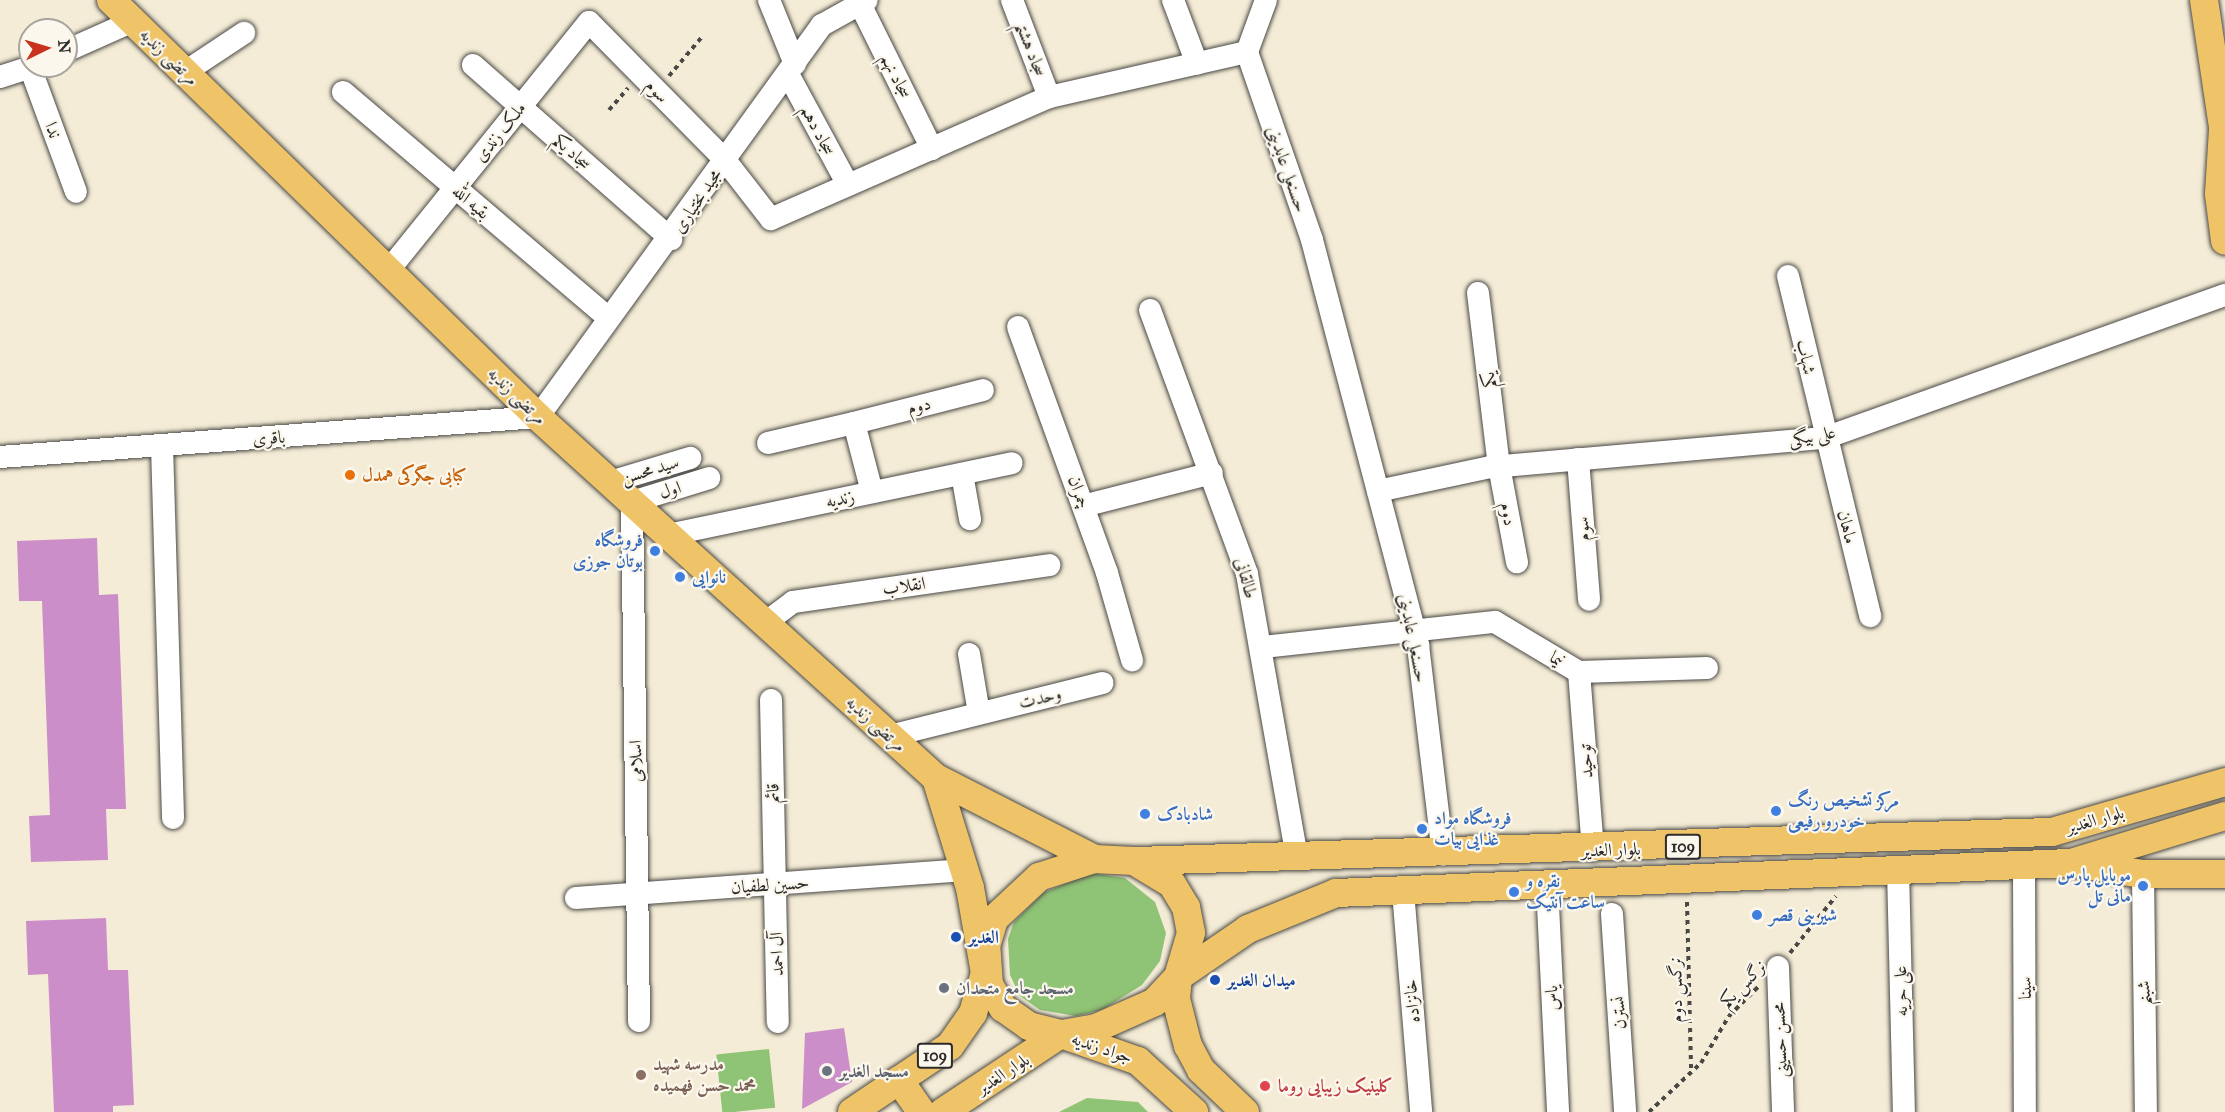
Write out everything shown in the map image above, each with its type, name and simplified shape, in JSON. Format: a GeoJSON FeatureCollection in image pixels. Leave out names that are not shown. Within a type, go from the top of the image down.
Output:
{"type":"FeatureCollection","features":[{"type":"Feature","properties":{"kind":"main road","name":"مرتضی زندیه"},"geometry":{"type":"LineString","coordinates":[[111,0],[538,417],[936,778]]}},
{"type":"Feature","properties":{"kind":"main road"},"geometry":{"type":"LineString","coordinates":[[2204,0],[2224,135],[2219,194],[2225,241]]}},
{"type":"Feature","properties":{"kind":"main road"},"geometry":{"type":"LineString","coordinates":[[936,778],[1094,858],[1134,861],[1165,877],[1186,907],[1191,933],[1178,977],[1176,999],[1188,1046],[1201,1070],[1245,1112]]}},
{"type":"Feature","properties":{"kind":"main road"},"geometry":{"type":"LineString","coordinates":[[936,778],[965,870],[985,973],[996,998],[1013,1018],[1062,1034],[1129,1017],[1155,1002],[1178,977]]}},
{"type":"Feature","properties":{"kind":"main road","name":"بلوار الغدیر"},"geometry":{"type":"LineString","coordinates":[[1134,861],[1443,855],[2052,832],[2225,782]]}},
{"type":"Feature","properties":{"kind":"main road","name":"بلوار الغدیر"},"geometry":{"type":"LineString","coordinates":[[1178,977],[1248,929],[1289,909],[1336,893],[2071,863],[2225,816]]}},
{"type":"Feature","properties":{"kind":"main road"},"geometry":{"type":"LineString","coordinates":[[985,973],[989,933],[1006,903],[1039,877],[1094,858]]}},
{"type":"Feature","properties":{"kind":"main road"},"geometry":{"type":"LineString","coordinates":[[2071,863],[2143,874],[2225,874]]}},
{"type":"Feature","properties":{"kind":"main road","name":"109"},"geometry":{"type":"LineString","coordinates":[[852,1112],[950,1046],[973,1013],[985,973]]}},
{"type":"Feature","properties":{"kind":"main road","name":"بلوار الغدیر"},"geometry":{"type":"LineString","coordinates":[[943,1112],[1062,1034]]}},
{"type":"Feature","properties":{"kind":"main road","name":"جواد زندیه"},"geometry":{"type":"LineString","coordinates":[[1062,1034],[1138,1061],[1194,1112]]}},
{"type":"Feature","properties":{"kind":"main road"},"geometry":{"type":"LineString","coordinates":[[899,1080],[921,1112]]}},
{"type":"Feature","properties":{"kind":"street","name":"سجاد دهم"},"geometry":{"type":"LineString","coordinates":[[769,0],[792,69],[848,185]]}},
{"type":"Feature","properties":{"kind":"street","name":"سجاد هشتم"},"geometry":{"type":"LineString","coordinates":[[1012,0],[1049,97]]}},
{"type":"Feature","properties":{"kind":"street"},"geometry":{"type":"LineString","coordinates":[[1173,0],[1197,64]]}},
{"type":"Feature","properties":{"kind":"street"},"geometry":{"type":"LineString","coordinates":[[724,160],[771,219],[1049,97],[1247,52],[1266,0]]}},
{"type":"Feature","properties":{"kind":"street","name":"مجید بختیاری"},"geometry":{"type":"LineString","coordinates":[[538,417],[671,239],[724,160],[822,25],[863,2]]}},
{"type":"Feature","properties":{"kind":"street","name":"سجاد نهم"},"geometry":{"type":"LineString","coordinates":[[863,2],[932,148]]}},
{"type":"Feature","properties":{"kind":"street"},"geometry":{"type":"LineString","coordinates":[[78,46],[133,21]]}},
{"type":"Feature","properties":{"kind":"street","name":"سوم"},"geometry":{"type":"LineString","coordinates":[[589,22],[724,160]]}},
{"type":"Feature","properties":{"kind":"street","name":"ملک زندی"},"geometry":{"type":"LineString","coordinates":[[388,271],[589,22]]}},
{"type":"Feature","properties":{"kind":"street"},"geometry":{"type":"LineString","coordinates":[[185,72],[244,33]]}},
{"type":"Feature","properties":{"kind":"street","name":"حسنعلی عابدینی"},"geometry":{"type":"LineString","coordinates":[[1247,52],[1312,240],[1415,633],[1443,855]]}},
{"type":"Feature","properties":{"kind":"street","name":"سجاد یکم"},"geometry":{"type":"LineString","coordinates":[[473,65],[671,239]]}},
{"type":"Feature","properties":{"kind":"street"},"geometry":{"type":"LineString","coordinates":[[0,77],[18,71]]}},
{"type":"Feature","properties":{"kind":"street","name":"ندا"},"geometry":{"type":"LineString","coordinates":[[36,78],[76,192]]}},
{"type":"Feature","properties":{"kind":"street","name":"بقیه الله"},"geometry":{"type":"LineString","coordinates":[[344,92],[600,311]]}},
{"type":"Feature","properties":{"kind":"street","name":"شهاب"},"geometry":{"type":"LineString","coordinates":[[1788,276],[1825,438]]}},
{"type":"Feature","properties":{"kind":"street","name":"یکم"},"geometry":{"type":"LineString","coordinates":[[1479,294],[1499,466]]}},
{"type":"Feature","properties":{"kind":"street","name":"علی بیگی"},"geometry":{"type":"LineString","coordinates":[[1378,491],[1499,466],[1825,438],[2225,295]]}},
{"type":"Feature","properties":{"kind":"street","name":"طالقانی"},"geometry":{"type":"LineString","coordinates":[[1150,310],[1212,473],[1247,574],[1263,647],[1297,857]]}},
{"type":"Feature","properties":{"kind":"street","name":"چمران"},"geometry":{"type":"LineString","coordinates":[[1018,327],[1083,506],[1132,660]]}},
{"type":"Feature","properties":{"kind":"street","name":"دوم"},"geometry":{"type":"LineString","coordinates":[[768,442],[984,390]]}},
{"type":"Feature","properties":{"kind":"street","name":"باقری"},"geometry":{"type":"LineString","coordinates":[[0,457],[538,417]]}},
{"type":"Feature","properties":{"kind":"street"},"geometry":{"type":"LineString","coordinates":[[854,423],[873,492]]}},
{"type":"Feature","properties":{"kind":"street","name":"ماهان"},"geometry":{"type":"LineString","coordinates":[[1825,438],[1870,616]]}},
{"type":"Feature","properties":{"kind":"street"},"geometry":{"type":"LineString","coordinates":[[162,446],[173,818]]}},
{"type":"Feature","properties":{"kind":"street","name":"سید محسن"},"geometry":{"type":"LineString","coordinates":[[610,482],[690,458]]}},
{"type":"Feature","properties":{"kind":"street","name":"سوم"},"geometry":{"type":"LineString","coordinates":[[1578,459],[1589,600]]}},
{"type":"Feature","properties":{"kind":"street","name":"زندیه"},"geometry":{"type":"LineString","coordinates":[[668,535],[1012,463]]}},
{"type":"Feature","properties":{"kind":"street","name":"دوم"},"geometry":{"type":"LineString","coordinates":[[1499,466],[1517,562]]}},
{"type":"Feature","properties":{"kind":"street"},"geometry":{"type":"LineString","coordinates":[[1083,506],[1212,473]]}},
{"type":"Feature","properties":{"kind":"street"},"geometry":{"type":"LineString","coordinates":[[962,474],[970,519]]}},
{"type":"Feature","properties":{"kind":"street","name":"اول"},"geometry":{"type":"LineString","coordinates":[[632,502],[709,478]]}},
{"type":"Feature","properties":{"kind":"street","name":"اسلامی"},"geometry":{"type":"LineString","coordinates":[[632,502],[639,1021]]}},
{"type":"Feature","properties":{"kind":"street","name":"انقلاب"},"geometry":{"type":"LineString","coordinates":[[765,623],[793,602],[1049,565]]}},
{"type":"Feature","properties":{"kind":"street","name":"نیما"},"geometry":{"type":"LineString","coordinates":[[1263,647],[1415,633],[1495,622],[1579,672],[1707,668]]}},
{"type":"Feature","properties":{"kind":"street"},"geometry":{"type":"LineString","coordinates":[[969,654],[979,713]]}},
{"type":"Feature","properties":{"kind":"street","name":"توحید"},"geometry":{"type":"LineString","coordinates":[[1579,672],[1593,850]]}},
{"type":"Feature","properties":{"kind":"street","name":"وحدت"},"geometry":{"type":"LineString","coordinates":[[890,736],[1102,683]]}},
{"type":"Feature","properties":{"kind":"street","name":"قائم"},"geometry":{"type":"LineString","coordinates":[[771,700],[776,885]]}},
{"type":"Feature","properties":{"kind":"street","name":"سینا"},"geometry":{"type":"LineString","coordinates":[[2024,865],[2025,1112]]}},
{"type":"Feature","properties":{"kind":"street","name":"حسین لطفیان"},"geometry":{"type":"LineString","coordinates":[[576,898],[965,870]]}},
{"type":"Feature","properties":{"kind":"street","name":"علی حریه"},"geometry":{"type":"LineString","coordinates":[[1898,870],[1904,1112]]}},
{"type":"Feature","properties":{"kind":"street","name":"شبنم"},"geometry":{"type":"LineString","coordinates":[[2143,874],[2145,1112]]}},
{"type":"Feature","properties":{"kind":"street","name":"آل احمد"},"geometry":{"type":"LineString","coordinates":[[776,885],[778,1022]]}},
{"type":"Feature","properties":{"kind":"street","name":"یاس"},"geometry":{"type":"LineString","coordinates":[[1547,885],[1558,1112]]}},
{"type":"Feature","properties":{"kind":"street","name":"خانزاده"},"geometry":{"type":"LineString","coordinates":[[1403,891],[1421,1112]]}},
{"type":"Feature","properties":{"kind":"street","name":"نسترن"},"geometry":{"type":"LineString","coordinates":[[1612,914],[1625,1112]]}},
{"type":"Feature","properties":{"kind":"street","name":"محسن حسینی"},"geometry":{"type":"LineString","coordinates":[[1778,967],[1783,1112]]}},
{"type":"Feature","properties":{"kind":"path"},"geometry":{"type":"LineString","coordinates":[[657,90],[701,38]]}},
{"type":"Feature","properties":{"kind":"path"},"geometry":{"type":"LineString","coordinates":[[609,110],[641,74]]}},
{"type":"Feature","properties":{"kind":"path","name":"نرگس یکم"},"geometry":{"type":"LineString","coordinates":[[1649,1112],[1691,1072],[1729,1016],[1778,967],[1832,901]]}},
{"type":"Feature","properties":{"kind":"path","name":"نرگس دوم"},"geometry":{"type":"LineString","coordinates":[[1687,907],[1691,1072]]}},
{"type":"Feature","properties":{"kind":"green space"},"geometry":{"type":"Polygon","coordinates":[[[1091,873],[1125,878],[1155,902],[1166,933],[1160,961],[1142,985],[1102,1010],[1076,1016],[1040,1010],[1020,996],[1010,975],[1008,939],[1014,922],[1043,893],[1091,873]]]}},
{"type":"Feature","properties":{"kind":"green space"},"geometry":{"type":"Polygon","coordinates":[[[769,1049],[775,1108],[722,1112],[716,1055],[769,1049]]]}},
{"type":"Feature","properties":{"kind":"green space"},"geometry":{"type":"Polygon","coordinates":[[[1087,1098],[1138,1102],[1148,1112],[1059,1112],[1087,1098]]]}},
{"type":"Feature","properties":{"kind":"building"},"geometry":{"type":"Polygon","coordinates":[[[97,538],[99,595],[118,594],[126,809],[106,809],[108,860],[31,862],[29,816],[50,815],[42,601],[19,601],[17,541],[97,538]]]}},
{"type":"Feature","properties":{"kind":"building"},"geometry":{"type":"Polygon","coordinates":[[[106,918],[108,970],[128,970],[134,1105],[113,1106],[113,1112],[54,1112],[48,974],[28,975],[26,921],[106,918]]]}},
{"type":"Feature","properties":{"kind":"building","name":"مسجد الغدیر"},"geometry":{"type":"Polygon","coordinates":[[[844,1028],[852,1082],[802,1109],[805,1033],[844,1028]]]}},
{"type":"Feature","properties":{"kind":"place","name":"کبابی جگرکی همدل"},"geometry":{"type":"Point","coordinates":[350,475]}},
{"type":"Feature","properties":{"kind":"place","name":"فروشگاه بوتان جوزی"},"geometry":{"type":"Point","coordinates":[655,551]}},
{"type":"Feature","properties":{"kind":"place","name":"نانوایی"},"geometry":{"type":"Point","coordinates":[680,577]}},
{"type":"Feature","properties":{"kind":"place","name":"مرکز تشخیص رنگ خودرو رفیعی"},"geometry":{"type":"Point","coordinates":[1776,811]}},
{"type":"Feature","properties":{"kind":"place","name":"شادبادک"},"geometry":{"type":"Point","coordinates":[1145,814]}},
{"type":"Feature","properties":{"kind":"place","name":"فروشگاه مواد غذایی بیات"},"geometry":{"type":"Point","coordinates":[1422,829]}},
{"type":"Feature","properties":{"kind":"place","name":"موبایل پارس مانی تل"},"geometry":{"type":"Point","coordinates":[2143,886]}},
{"type":"Feature","properties":{"kind":"place","name":"نقره و ساعت آنتیک"},"geometry":{"type":"Point","coordinates":[1514,892]}},
{"type":"Feature","properties":{"kind":"place","name":"شیرینی قصر"},"geometry":{"type":"Point","coordinates":[1757,915]}},
{"type":"Feature","properties":{"kind":"place","name":"الغدیر"},"geometry":{"type":"Point","coordinates":[956,937]}},
{"type":"Feature","properties":{"kind":"place","name":"میدان الغدیر"},"geometry":{"type":"Point","coordinates":[1215,980]}},
{"type":"Feature","properties":{"kind":"place","name":"مسجد جامع متحدان"},"geometry":{"type":"Point","coordinates":[944,988]}},
{"type":"Feature","properties":{"kind":"place","name":"مسجد الغدیر"},"geometry":{"type":"Point","coordinates":[827,1071]}},
{"type":"Feature","properties":{"kind":"place","name":"مدرسه شهید محمد حسن فهمیده"},"geometry":{"type":"Point","coordinates":[641,1075]}},
{"type":"Feature","properties":{"kind":"place","name":"کلینیک زیبایی روما"},"geometry":{"type":"Point","coordinates":[1265,1086]}}]}
